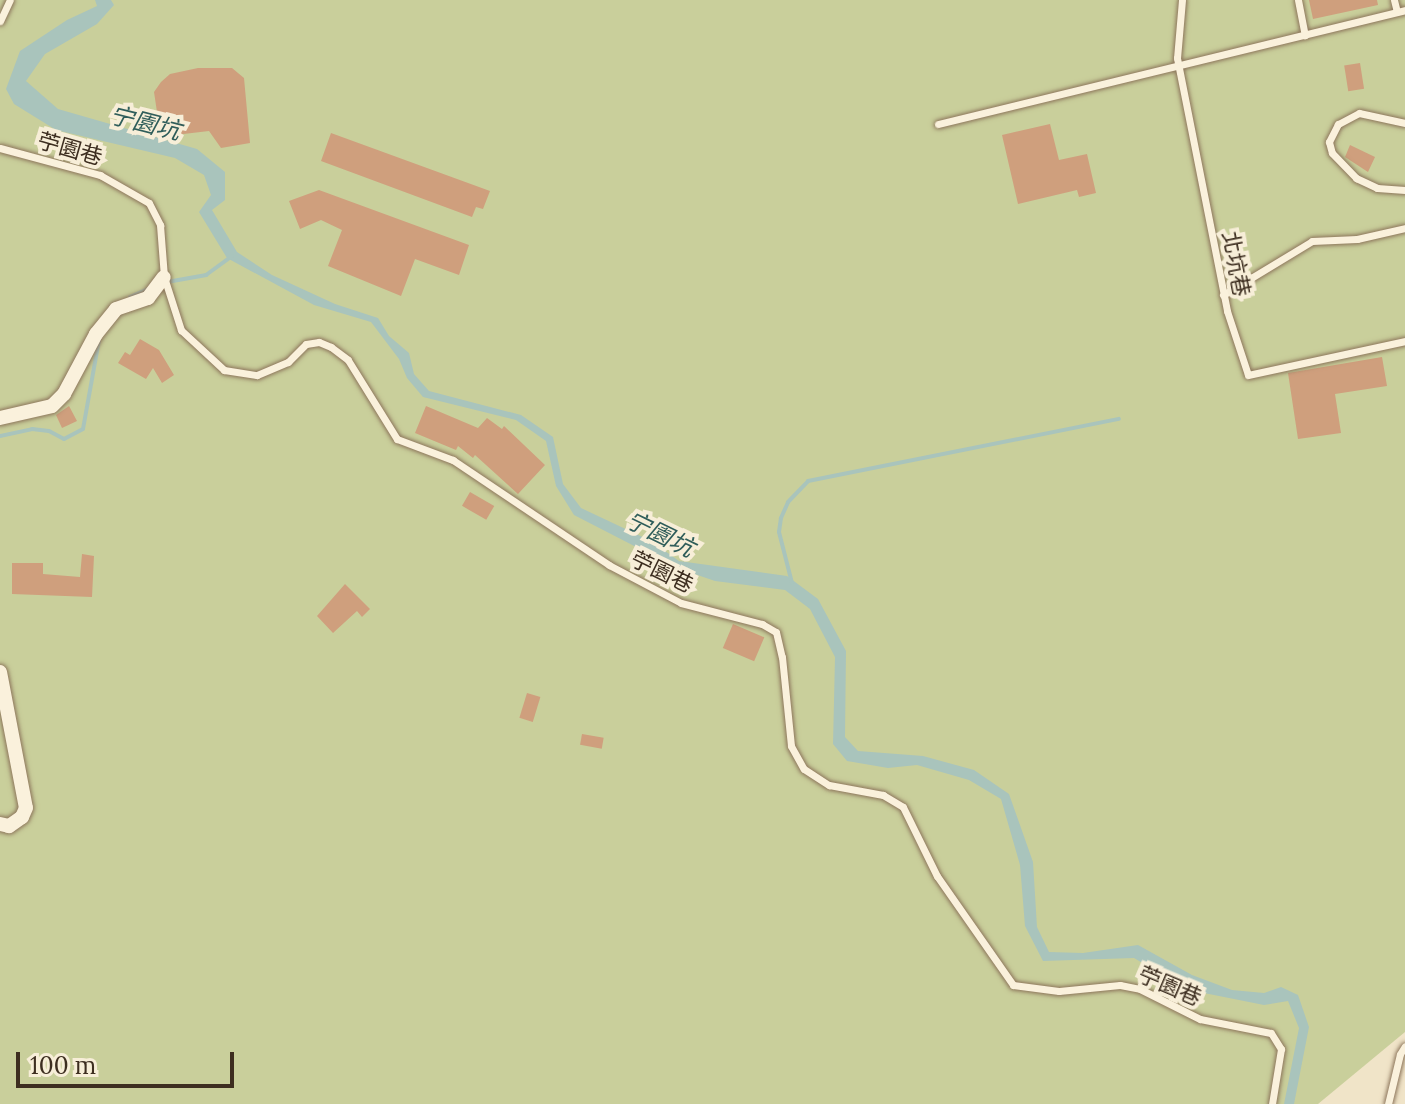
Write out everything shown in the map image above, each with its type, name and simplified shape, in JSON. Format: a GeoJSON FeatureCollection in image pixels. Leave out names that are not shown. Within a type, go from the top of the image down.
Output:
{"type":"FeatureCollection","features":[{"type":"Feature","properties":{"kind":"street"},"geometry":{"type":"LineString","coordinates":[[0,418],[52,406],[64,394],[96,334],[116,309],[148,298],[164,277]]}},
{"type":"Feature","properties":{"kind":"street"},"geometry":{"type":"LineString","coordinates":[[0,672],[26,808],[22,817],[9,826],[0,824]]}},
{"type":"Feature","properties":{"kind":"lane","name":"北坑巷"},"geometry":{"type":"LineString","coordinates":[[1182,0],[1179,68],[1223,295],[1248,375],[1405,341]]}},
{"type":"Feature","properties":{"kind":"lane"},"geometry":{"type":"LineString","coordinates":[[1298,0],[1305,35]]}},
{"type":"Feature","properties":{"kind":"lane"},"geometry":{"type":"LineString","coordinates":[[938,124],[1179,68],[1401,11],[1394,0]]}},
{"type":"Feature","properties":{"kind":"lane"},"geometry":{"type":"LineString","coordinates":[[0,21],[10,1]]}},
{"type":"Feature","properties":{"kind":"lane"},"geometry":{"type":"LineString","coordinates":[[1405,123],[1359,113],[1338,124],[1329,142],[1332,153],[1356,178],[1377,188],[1405,190]]}},
{"type":"Feature","properties":{"kind":"lane","name":"苧園巷"},"geometry":{"type":"LineString","coordinates":[[0,148],[100,175],[149,203],[160,225],[164,277],[181,330],[224,370],[257,375],[288,362],[306,344],[319,342],[331,347],[348,360],[397,439],[453,460],[609,565],[681,603],[762,624],[776,632],[782,657],[791,746],[804,769],[829,785],[883,795],[903,807],[937,876],[1013,985],[1059,991],[1120,985],[1140,989],[1200,1019],[1271,1033],[1281,1049],[1272,1104]]}},
{"type":"Feature","properties":{"kind":"lane"},"geometry":{"type":"LineString","coordinates":[[1223,295],[1312,241],[1357,239],[1405,228]]}},
{"type":"Feature","properties":{"kind":"lane"},"geometry":{"type":"LineString","coordinates":[[1388,1104],[1405,1046]]}},
{"type":"Feature","properties":{"kind":"green space"},"geometry":{"type":"Polygon","coordinates":[[[0,0],[1405,0],[1405,1032],[1318,1104],[0,1104],[0,0]]]}},
{"type":"Feature","properties":{"kind":"water"},"geometry":{"type":"Polygon","coordinates":[[[95,0],[111,0],[114,5],[97,24],[45,54],[26,81],[58,109],[197,149],[225,172],[225,200],[212,210],[237,252],[272,275],[335,304],[378,318],[389,336],[409,353],[414,374],[429,391],[521,415],[553,437],[563,484],[581,508],[651,541],[679,561],[787,576],[818,599],[846,651],[845,737],[858,751],[923,756],[974,770],[1009,794],[1033,862],[1037,927],[1049,952],[1083,953],[1138,945],[1192,975],[1232,990],[1264,993],[1281,987],[1298,995],[1309,1027],[1294,1104],[1284,1104],[1299,1028],[1288,1001],[1264,1005],[1189,990],[1134,958],[1043,961],[1025,926],[1020,865],[1001,799],[969,780],[917,765],[888,768],[847,761],[833,744],[835,657],[810,609],[785,590],[715,581],[677,568],[574,515],[556,486],[546,441],[516,420],[423,397],[371,322],[314,305],[227,258],[199,212],[211,195],[204,175],[175,158],[56,130],[14,104],[6,89],[20,51],[67,20],[97,6],[95,0]]]}},
{"type":"Feature","properties":{"kind":"building"},"geometry":{"type":"Polygon","coordinates":[[[1309,0],[1377,0],[1378,5],[1313,19],[1309,0]]]}},
{"type":"Feature","properties":{"kind":"building"},"geometry":{"type":"Polygon","coordinates":[[[1360,63],[1364,89],[1348,91],[1344,66],[1360,63]]]}},
{"type":"Feature","properties":{"kind":"building"},"geometry":{"type":"Polygon","coordinates":[[[198,68],[232,68],[244,78],[250,143],[221,148],[209,131],[175,135],[157,112],[154,92],[161,82],[170,74],[198,68]]]}},
{"type":"Feature","properties":{"kind":"building"},"geometry":{"type":"Polygon","coordinates":[[[1050,124],[1059,160],[1087,154],[1096,193],[1079,197],[1077,190],[1018,204],[1002,135],[1050,124]]]}},
{"type":"Feature","properties":{"kind":"building"},"geometry":{"type":"Polygon","coordinates":[[[331,133],[490,191],[483,209],[476,207],[472,217],[321,161],[331,133]]]}},
{"type":"Feature","properties":{"kind":"building"},"geometry":{"type":"Polygon","coordinates":[[[1350,145],[1375,157],[1368,172],[1345,157],[1350,145]]]}},
{"type":"Feature","properties":{"kind":"building"},"geometry":{"type":"Polygon","coordinates":[[[319,190],[469,245],[459,275],[415,259],[401,296],[328,266],[342,230],[321,220],[300,229],[289,201],[319,190]]]}},
{"type":"Feature","properties":{"kind":"building"},"geometry":{"type":"Polygon","coordinates":[[[140,339],[159,350],[174,375],[162,383],[153,368],[146,379],[118,363],[125,352],[130,355],[140,339]]]}},
{"type":"Feature","properties":{"kind":"building"},"geometry":{"type":"Polygon","coordinates":[[[1382,357],[1387,386],[1335,394],[1341,433],[1298,439],[1288,373],[1382,357]]]}},
{"type":"Feature","properties":{"kind":"building"},"geometry":{"type":"Polygon","coordinates":[[[69,406],[77,421],[62,428],[56,415],[69,406]]]}},
{"type":"Feature","properties":{"kind":"building"},"geometry":{"type":"Polygon","coordinates":[[[426,406],[478,428],[487,418],[502,429],[504,426],[545,465],[518,494],[475,455],[473,458],[458,446],[456,450],[415,433],[426,406]]]}},
{"type":"Feature","properties":{"kind":"building"},"geometry":{"type":"Polygon","coordinates":[[[470,492],[494,506],[486,520],[462,506],[470,492]]]}},
{"type":"Feature","properties":{"kind":"building"},"geometry":{"type":"Polygon","coordinates":[[[82,554],[94,556],[92,597],[12,594],[12,563],[43,563],[43,574],[80,577],[82,554]]]}},
{"type":"Feature","properties":{"kind":"building"},"geometry":{"type":"Polygon","coordinates":[[[345,584],[370,609],[362,617],[357,611],[333,633],[317,616],[345,584]]]}},
{"type":"Feature","properties":{"kind":"building"},"geometry":{"type":"Polygon","coordinates":[[[733,624],[764,637],[754,661],[723,648],[733,624]]]}},
{"type":"Feature","properties":{"kind":"building"},"geometry":{"type":"Polygon","coordinates":[[[527,693],[540,697],[533,722],[519,718],[527,693]]]}},
{"type":"Feature","properties":{"kind":"building"},"geometry":{"type":"Polygon","coordinates":[[[582,734],[604,738],[602,749],[580,745],[582,734]]]}},
{"type":"Feature","properties":{"kind":"waterway"},"geometry":{"type":"LineString","coordinates":[[167,282],[206,275],[232,256]]}},
{"type":"Feature","properties":{"kind":"waterway"},"geometry":{"type":"LineString","coordinates":[[130,297],[148,289]]}},
{"type":"Feature","properties":{"kind":"waterway"},"geometry":{"type":"LineString","coordinates":[[0,436],[32,429],[49,431],[64,439],[83,429],[99,340]]}},
{"type":"Feature","properties":{"kind":"waterway"},"geometry":{"type":"LineString","coordinates":[[792,583],[779,532],[781,518],[788,502],[808,481],[1119,419]]}},
{"type":"Feature","properties":{"kind":"water label","name":"宁園坑"},"geometry":{"type":"Point","coordinates":[145,123]}},
{"type":"Feature","properties":{"kind":"water label","name":"宁園坑"},"geometry":{"type":"Point","coordinates":[660,534]}}]}
